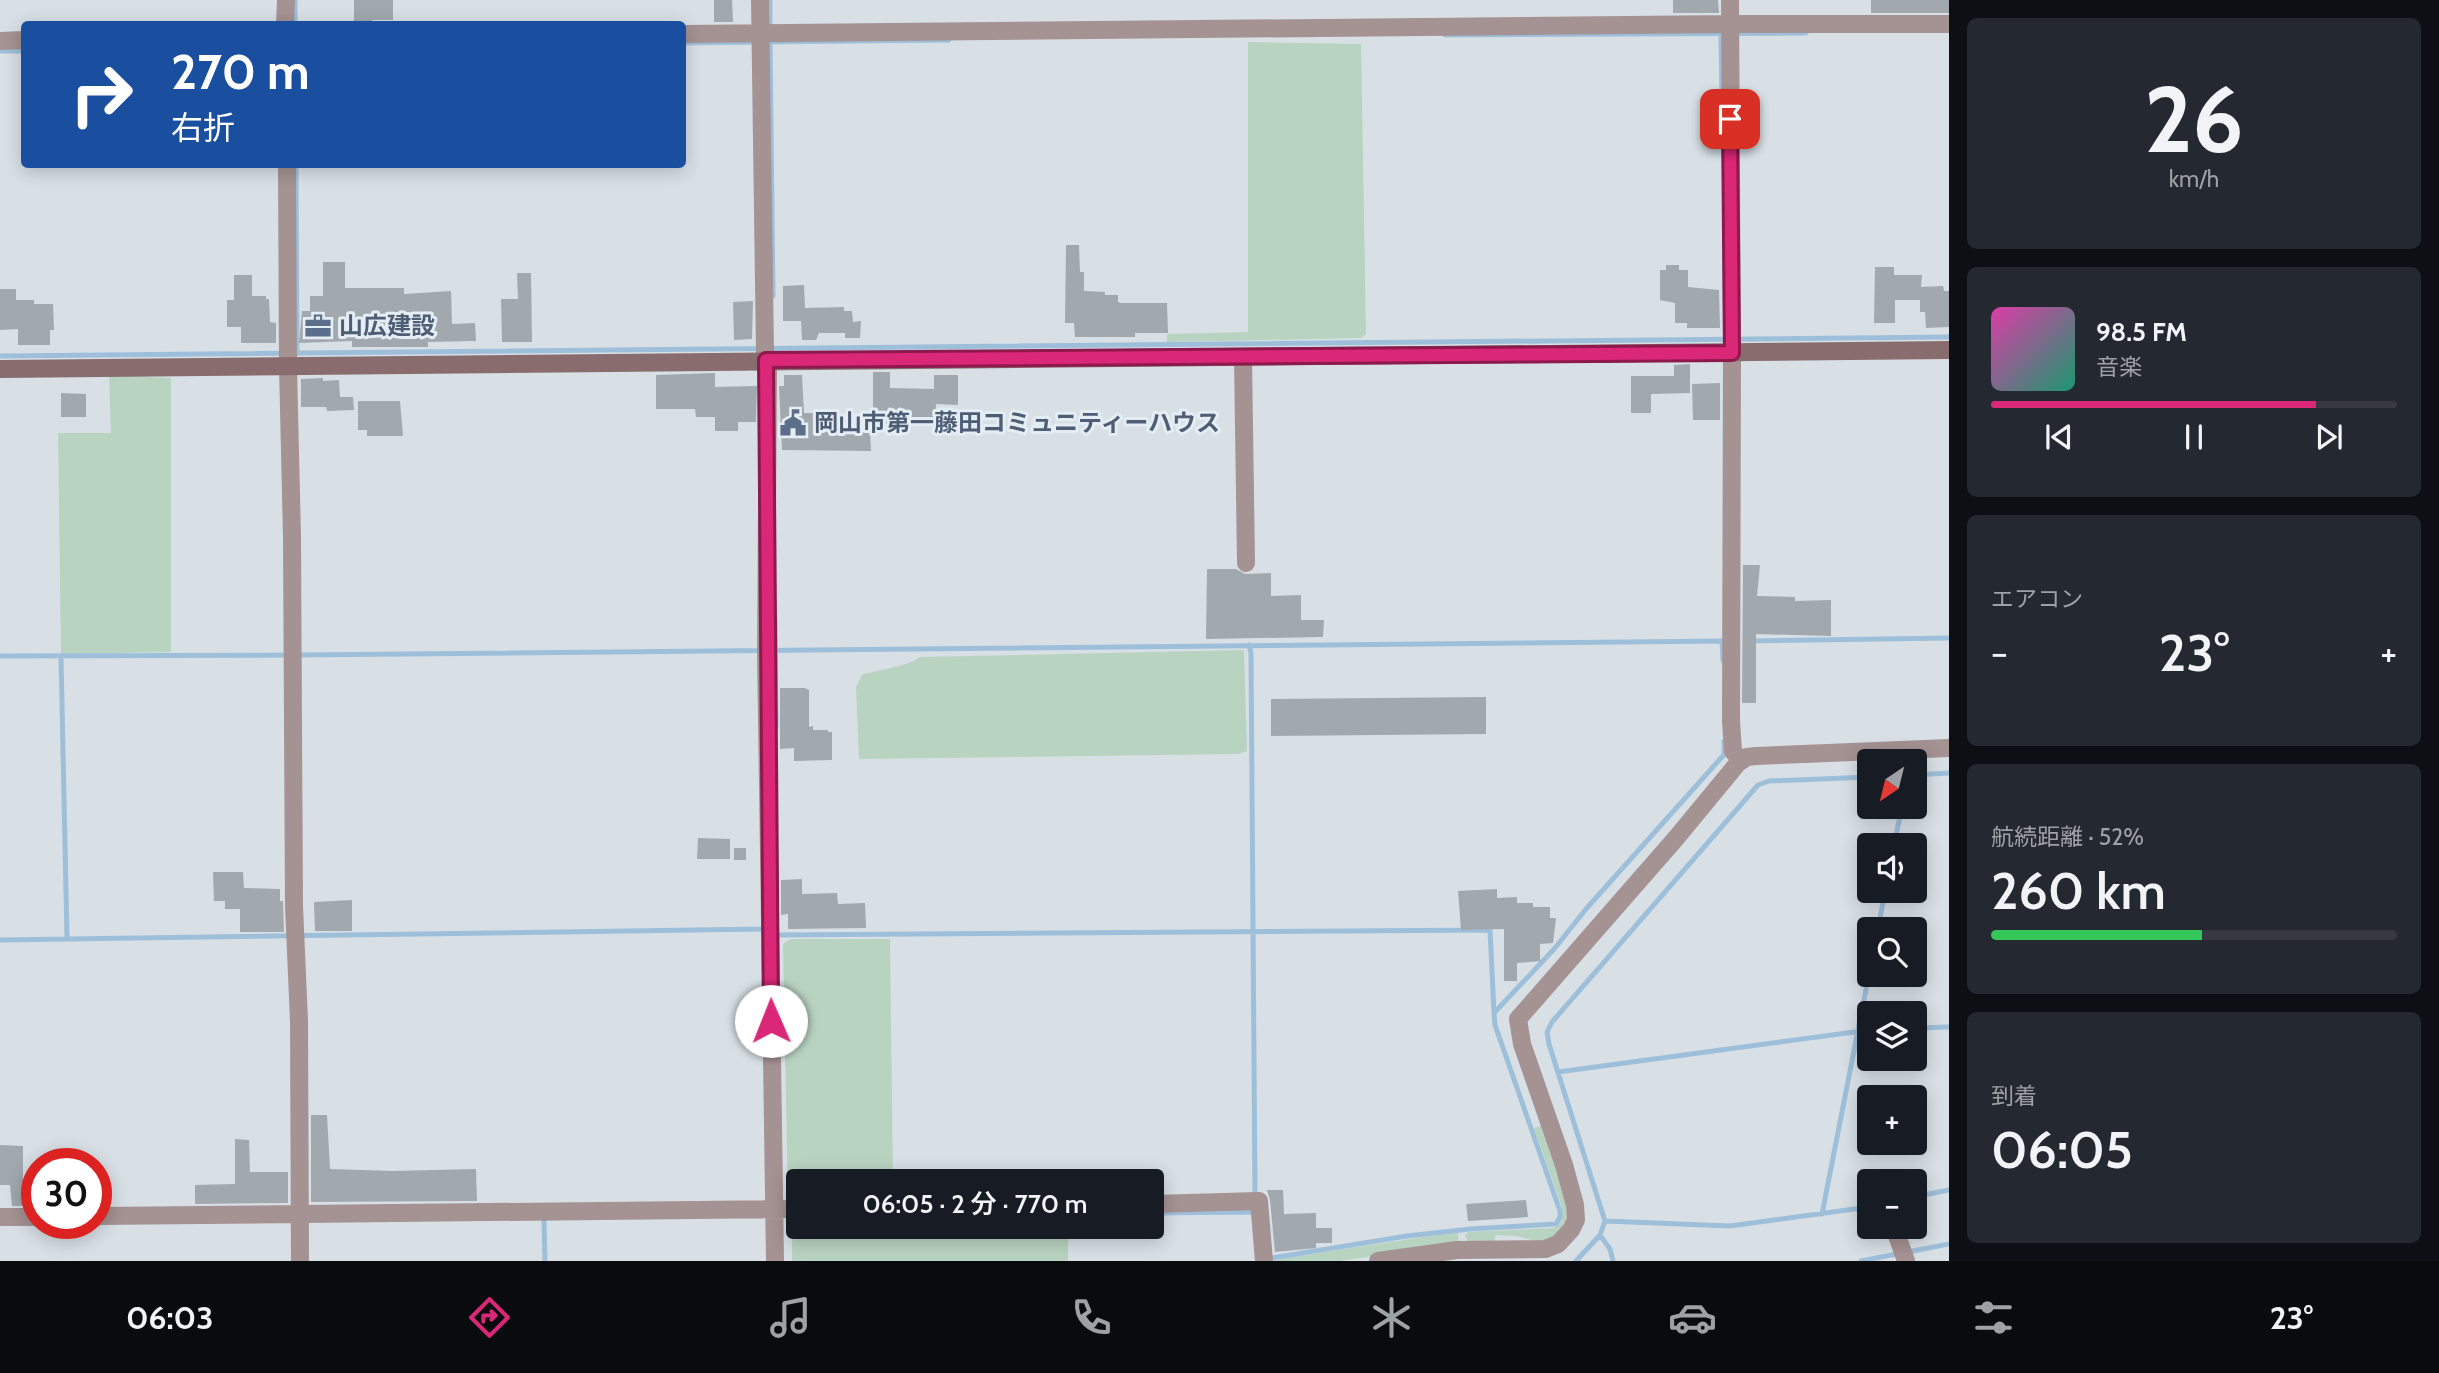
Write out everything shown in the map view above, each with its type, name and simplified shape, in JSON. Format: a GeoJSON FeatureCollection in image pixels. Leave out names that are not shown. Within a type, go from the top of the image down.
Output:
{"type":"FeatureCollection","features":[{"type":"Feature","properties":{"kind":"street"},"geometry":{"type":"LineString","coordinates":[[285,21],[286,0]]}},
{"type":"Feature","properties":{"kind":"street"},"geometry":{"type":"LineString","coordinates":[[760,0],[769,930],[781,1211],[775,1261]]}},
{"type":"Feature","properties":{"kind":"street"},"geometry":{"type":"LineString","coordinates":[[1730,0],[1731,721],[1733,751],[1740,760]]}},
{"type":"Feature","properties":{"kind":"street"},"geometry":{"type":"LineString","coordinates":[[686,34],[761,39],[1730,30],[1949,24]]}},
{"type":"Feature","properties":{"kind":"street"},"geometry":{"type":"LineString","coordinates":[[0,41],[21,40]]}},
{"type":"Feature","properties":{"kind":"street"},"geometry":{"type":"LineString","coordinates":[[287,168],[295,937],[303,1218],[300,1261]]}},
{"type":"Feature","properties":{"kind":"street"},"geometry":{"type":"LineString","coordinates":[[0,369],[288,357],[765,352],[1243,357],[1732,344],[1949,350]]}},
{"type":"Feature","properties":{"kind":"street"},"geometry":{"type":"LineString","coordinates":[[1243,357],[1246,563]]}},
{"type":"Feature","properties":{"kind":"street"},"geometry":{"type":"LineString","coordinates":[[1378,1261],[1545,1249],[1558,1244],[1572,1230],[1576,1220],[1576,1205],[1522,1044],[1518,1019],[1677,837],[1740,760],[1756,756],[1949,748]]}},
{"type":"Feature","properties":{"kind":"street"},"geometry":{"type":"LineString","coordinates":[[1164,1205],[1259,1201],[1264,1260]]}},
{"type":"Feature","properties":{"kind":"street"},"geometry":{"type":"LineString","coordinates":[[112,1216],[303,1218],[781,1211]]}},
{"type":"Feature","properties":{"kind":"street"},"geometry":{"type":"LineString","coordinates":[[0,1217],[21,1217]]}},
{"type":"Feature","properties":{"kind":"street"},"geometry":{"type":"LineString","coordinates":[[1898,1239],[1904,1256]]}},
{"type":"Feature","properties":{"kind":"green space"},"geometry":{"type":"Polygon","coordinates":[[[1248,42],[1361,44],[1366,334],[1361,338],[1167,342],[1167,334],[1248,332],[1248,42]]]}},
{"type":"Feature","properties":{"kind":"green space"},"geometry":{"type":"Polygon","coordinates":[[[109,375],[171,378],[171,652],[61,654],[58,433],[111,433],[109,375]]]}},
{"type":"Feature","properties":{"kind":"green space"},"geometry":{"type":"Polygon","coordinates":[[[1244,650],[1247,751],[1239,754],[859,759],[856,687],[862,675],[920,657],[1244,650]]]}},
{"type":"Feature","properties":{"kind":"green space"},"geometry":{"type":"Polygon","coordinates":[[[790,939],[890,939],[893,1169],[787,1169],[783,944],[790,939]]]}},
{"type":"Feature","properties":{"kind":"green space"},"geometry":{"type":"Polygon","coordinates":[[[1543,1125],[1570,1214],[1563,1232],[1540,1242],[1516,1236],[1496,1235],[1494,1242],[1469,1243],[1465,1236],[1468,1232],[1553,1228],[1561,1222],[1562,1207],[1534,1128],[1543,1125]]]}},
{"type":"Feature","properties":{"kind":"green space"},"geometry":{"type":"Polygon","coordinates":[[[1458,1233],[1459,1243],[1456,1244],[1340,1261],[1267,1261],[1458,1233]]]}},
{"type":"Feature","properties":{"kind":"green space"},"geometry":{"type":"Polygon","coordinates":[[[792,1239],[1068,1239],[1068,1261],[792,1261],[792,1239]]]}},
{"type":"Feature","properties":{"kind":"building"},"geometry":{"type":"Polygon","coordinates":[[[354,0],[393,0],[393,20],[354,21],[354,0]]]}},
{"type":"Feature","properties":{"kind":"building"},"geometry":{"type":"Polygon","coordinates":[[[714,0],[732,0],[733,22],[714,22],[714,0]]]}},
{"type":"Feature","properties":{"kind":"building"},"geometry":{"type":"Polygon","coordinates":[[[1673,0],[1718,0],[1719,13],[1673,13],[1673,0]]]}},
{"type":"Feature","properties":{"kind":"building"},"geometry":{"type":"Polygon","coordinates":[[[1871,0],[1949,0],[1949,13],[1871,13],[1871,0]]]}},
{"type":"Feature","properties":{"kind":"building"},"geometry":{"type":"Polygon","coordinates":[[[1066,245],[1079,245],[1084,291],[1118,295],[1118,302],[1121,303],[1167,303],[1168,333],[1135,333],[1135,337],[1075,337],[1074,323],[1065,323],[1066,245]]]}},
{"type":"Feature","properties":{"kind":"building"},"geometry":{"type":"Polygon","coordinates":[[[323,262],[345,262],[345,288],[404,288],[404,294],[451,291],[452,324],[475,323],[476,341],[428,342],[428,347],[352,347],[352,341],[299,343],[302,311],[310,311],[310,296],[323,296],[323,262]]]}},
{"type":"Feature","properties":{"kind":"building"},"geometry":{"type":"Polygon","coordinates":[[[1666,265],[1679,265],[1679,270],[1688,270],[1688,287],[1719,290],[1720,328],[1687,328],[1687,323],[1675,323],[1675,303],[1660,300],[1660,270],[1666,270],[1666,265]]]}},
{"type":"Feature","properties":{"kind":"building"},"geometry":{"type":"Polygon","coordinates":[[[1875,267],[1894,267],[1894,275],[1922,275],[1921,287],[1943,286],[1944,291],[1949,291],[1949,327],[1926,328],[1925,312],[1920,312],[1920,300],[1895,300],[1895,323],[1874,323],[1875,267]]]}},
{"type":"Feature","properties":{"kind":"building"},"geometry":{"type":"Polygon","coordinates":[[[517,273],[531,273],[532,342],[502,342],[501,299],[518,299],[517,273]]]}},
{"type":"Feature","properties":{"kind":"building"},"geometry":{"type":"Polygon","coordinates":[[[234,275],[252,275],[252,296],[266,296],[266,299],[269,299],[270,322],[276,323],[276,343],[241,343],[241,327],[227,327],[227,300],[234,300],[234,275]]]}},
{"type":"Feature","properties":{"kind":"building"},"geometry":{"type":"Polygon","coordinates":[[[804,285],[805,308],[844,307],[844,311],[852,311],[853,322],[861,321],[860,338],[845,338],[845,333],[819,333],[816,340],[802,340],[801,321],[783,321],[783,286],[804,285]]]}},
{"type":"Feature","properties":{"kind":"building"},"geometry":{"type":"Polygon","coordinates":[[[0,289],[16,289],[16,300],[53,304],[54,330],[50,330],[50,345],[18,345],[18,329],[0,330],[0,289]]]}},
{"type":"Feature","properties":{"kind":"building"},"geometry":{"type":"Polygon","coordinates":[[[753,301],[752,339],[734,340],[733,302],[753,301]]]}},
{"type":"Feature","properties":{"kind":"building"},"geometry":{"type":"Polygon","coordinates":[[[1690,364],[1690,393],[1651,394],[1651,413],[1631,413],[1631,376],[1674,376],[1674,365],[1690,364]]]}},
{"type":"Feature","properties":{"kind":"building"},"geometry":{"type":"Polygon","coordinates":[[[873,372],[890,372],[890,388],[934,389],[934,375],[958,375],[958,405],[936,404],[935,426],[873,426],[873,372]]]}},
{"type":"Feature","properties":{"kind":"building"},"geometry":{"type":"Polygon","coordinates":[[[715,373],[715,387],[757,386],[756,422],[738,422],[738,431],[715,431],[715,417],[696,417],[695,409],[656,409],[656,375],[715,373]]]}},
{"type":"Feature","properties":{"kind":"building"},"geometry":{"type":"Polygon","coordinates":[[[784,375],[802,375],[804,413],[831,413],[831,428],[870,428],[871,451],[782,450],[779,386],[784,386],[784,375]]]}},
{"type":"Feature","properties":{"kind":"building"},"geometry":{"type":"Polygon","coordinates":[[[323,378],[323,381],[339,380],[340,397],[353,397],[354,410],[327,411],[326,407],[301,407],[301,379],[323,378]]]}},
{"type":"Feature","properties":{"kind":"building"},"geometry":{"type":"Polygon","coordinates":[[[1720,383],[1720,420],[1693,420],[1692,384],[1720,383]]]}},
{"type":"Feature","properties":{"kind":"building"},"geometry":{"type":"Polygon","coordinates":[[[61,393],[86,394],[86,417],[61,417],[61,393]]]}},
{"type":"Feature","properties":{"kind":"building"},"geometry":{"type":"Polygon","coordinates":[[[358,401],[400,401],[403,436],[367,436],[367,430],[358,430],[358,401]]]}},
{"type":"Feature","properties":{"kind":"building"},"geometry":{"type":"Polygon","coordinates":[[[1743,565],[1760,565],[1757,596],[1795,597],[1795,601],[1831,600],[1831,636],[1756,634],[1756,703],[1742,703],[1743,565]]]}},
{"type":"Feature","properties":{"kind":"building"},"geometry":{"type":"Polygon","coordinates":[[[1207,569],[1236,569],[1245,574],[1271,573],[1271,596],[1301,595],[1301,620],[1324,620],[1323,637],[1206,639],[1207,569]]]}},
{"type":"Feature","properties":{"kind":"building"},"geometry":{"type":"Polygon","coordinates":[[[780,688],[809,690],[809,727],[832,732],[832,760],[794,761],[794,748],[780,749],[780,688]]]}},
{"type":"Feature","properties":{"kind":"building"},"geometry":{"type":"Polygon","coordinates":[[[1486,697],[1486,734],[1271,736],[1271,699],[1486,697]]]}},
{"type":"Feature","properties":{"kind":"building"},"geometry":{"type":"Polygon","coordinates":[[[698,838],[730,839],[730,859],[697,859],[698,838]]]}},
{"type":"Feature","properties":{"kind":"building"},"geometry":{"type":"Polygon","coordinates":[[[734,848],[746,848],[746,860],[734,860],[734,848]]]}},
{"type":"Feature","properties":{"kind":"building"},"geometry":{"type":"Polygon","coordinates":[[[213,872],[243,872],[244,888],[280,889],[284,932],[240,932],[240,909],[225,909],[225,901],[214,901],[213,872]]]}},
{"type":"Feature","properties":{"kind":"building"},"geometry":{"type":"Polygon","coordinates":[[[802,879],[802,894],[837,893],[838,904],[865,903],[866,928],[788,929],[788,914],[781,915],[781,880],[802,879]]]}},
{"type":"Feature","properties":{"kind":"building"},"geometry":{"type":"Polygon","coordinates":[[[1497,889],[1497,898],[1517,897],[1517,903],[1550,907],[1550,918],[1556,918],[1553,943],[1540,944],[1540,961],[1517,963],[1517,981],[1504,981],[1504,929],[1461,930],[1458,891],[1497,889]]]}},
{"type":"Feature","properties":{"kind":"building"},"geometry":{"type":"Polygon","coordinates":[[[352,900],[352,931],[315,931],[314,902],[352,900]]]}},
{"type":"Feature","properties":{"kind":"building"},"geometry":{"type":"Polygon","coordinates":[[[311,1115],[327,1115],[330,1169],[476,1169],[477,1201],[311,1202],[311,1115]]]}},
{"type":"Feature","properties":{"kind":"building"},"geometry":{"type":"Polygon","coordinates":[[[235,1139],[249,1140],[250,1172],[288,1172],[288,1203],[195,1204],[195,1185],[235,1184],[235,1139]]]}},
{"type":"Feature","properties":{"kind":"building"},"geometry":{"type":"Polygon","coordinates":[[[0,1145],[23,1146],[21,1206],[12,1206],[10,1185],[0,1185],[0,1145]]]}},
{"type":"Feature","properties":{"kind":"building"},"geometry":{"type":"Polygon","coordinates":[[[1267,1190],[1283,1190],[1284,1214],[1316,1213],[1316,1228],[1332,1228],[1332,1243],[1316,1243],[1316,1248],[1275,1252],[1267,1190]]]}},
{"type":"Feature","properties":{"kind":"building"},"geometry":{"type":"Polygon","coordinates":[[[1526,1200],[1528,1217],[1468,1221],[1466,1204],[1526,1200]]]}},
{"type":"Feature","properties":{"kind":"waterway"},"geometry":{"type":"LineString","coordinates":[[295,0],[295,21]]}},
{"type":"Feature","properties":{"kind":"waterway"},"geometry":{"type":"LineString","coordinates":[[770,0],[770,26]]}},
{"type":"Feature","properties":{"kind":"waterway"},"geometry":{"type":"LineString","coordinates":[[1721,32],[1722,106]]}},
{"type":"Feature","properties":{"kind":"waterway"},"geometry":{"type":"LineString","coordinates":[[1445,35],[1806,33]]}},
{"type":"Feature","properties":{"kind":"waterway"},"geometry":{"type":"LineString","coordinates":[[770,40],[773,296]]}},
{"type":"Feature","properties":{"kind":"waterway"},"geometry":{"type":"LineString","coordinates":[[686,43],[949,40]]}},
{"type":"Feature","properties":{"kind":"waterway"},"geometry":{"type":"LineString","coordinates":[[0,51],[21,51]]}},
{"type":"Feature","properties":{"kind":"waterway"},"geometry":{"type":"LineString","coordinates":[[296,168],[297,354]]}},
{"type":"Feature","properties":{"kind":"waterway"},"geometry":{"type":"LineString","coordinates":[[0,356],[1949,337]]}},
{"type":"Feature","properties":{"kind":"waterway"},"geometry":{"type":"LineString","coordinates":[[775,618],[776,727]]}},
{"type":"Feature","properties":{"kind":"waterway"},"geometry":{"type":"LineString","coordinates":[[1749,641],[1949,638]]}},
{"type":"Feature","properties":{"kind":"waterway"},"geometry":{"type":"LineString","coordinates":[[1722,641],[1723,661]]}},
{"type":"Feature","properties":{"kind":"waterway"},"geometry":{"type":"LineString","coordinates":[[0,656],[1724,641]]}},
{"type":"Feature","properties":{"kind":"waterway"},"geometry":{"type":"LineString","coordinates":[[1249,645],[1255,1197]]}},
{"type":"Feature","properties":{"kind":"waterway"},"geometry":{"type":"LineString","coordinates":[[61,656],[67,939]]}},
{"type":"Feature","properties":{"kind":"waterway"},"geometry":{"type":"LineString","coordinates":[[1265,1259],[1407,1236],[1556,1224],[1560,1211],[1495,1025],[1494,1013],[1555,948],[1586,909],[1724,755],[1724,741]]}},
{"type":"Feature","properties":{"kind":"waterway"},"geometry":{"type":"LineString","coordinates":[[1927,774],[1949,773]]}},
{"type":"Feature","properties":{"kind":"waterway"},"geometry":{"type":"LineString","coordinates":[[1576,1261],[1600,1235],[1605,1221],[1549,1044],[1547,1032],[1552,1022],[1758,785],[1769,781],[1857,777]]}},
{"type":"Feature","properties":{"kind":"waterway"},"geometry":{"type":"LineString","coordinates":[[1897,833],[1899,819]]}},
{"type":"Feature","properties":{"kind":"waterway"},"geometry":{"type":"LineString","coordinates":[[1880,917],[1883,903]]}},
{"type":"Feature","properties":{"kind":"waterway"},"geometry":{"type":"LineString","coordinates":[[0,940],[767,929]]}},
{"type":"Feature","properties":{"kind":"waterway"},"geometry":{"type":"LineString","coordinates":[[778,935],[1490,930],[1494,1013]]}},
{"type":"Feature","properties":{"kind":"waterway"},"geometry":{"type":"LineString","coordinates":[[1822,1214],[1866,987]]}},
{"type":"Feature","properties":{"kind":"waterway"},"geometry":{"type":"LineString","coordinates":[[1927,1028],[1949,1027]]}},
{"type":"Feature","properties":{"kind":"waterway"},"geometry":{"type":"LineString","coordinates":[[1558,1072],[1857,1032]]}},
{"type":"Feature","properties":{"kind":"waterway"},"geometry":{"type":"LineString","coordinates":[[1927,1194],[1949,1190]]}},
{"type":"Feature","properties":{"kind":"waterway"},"geometry":{"type":"LineString","coordinates":[[1605,1221],[1730,1226],[1857,1209]]}},
{"type":"Feature","properties":{"kind":"waterway"},"geometry":{"type":"LineString","coordinates":[[1164,1213],[1254,1214]]}},
{"type":"Feature","properties":{"kind":"waterway"},"geometry":{"type":"LineString","coordinates":[[544,1219],[545,1261]]}},
{"type":"Feature","properties":{"kind":"waterway"},"geometry":{"type":"LineString","coordinates":[[1600,1235],[1610,1249],[1613,1261]]}},
{"type":"Feature","properties":{"kind":"waterway"},"geometry":{"type":"LineString","coordinates":[[1861,1261],[1949,1244]]}},
{"type":"Feature","properties":{"kind":"place","name":"山広建設"},"geometry":{"type":"Point","coordinates":[318,326]}},
{"type":"Feature","properties":{"kind":"place","name":"岡山市第一藤田コミュニティーハウス"},"geometry":{"type":"Point","coordinates":[793,423]}},
{"type":"Feature","properties":{"kind":"route"},"geometry":{"type":"LineString","coordinates":[[771,1021],[766,653],[766,360],[1732,353],[1730,119]]}}]}
